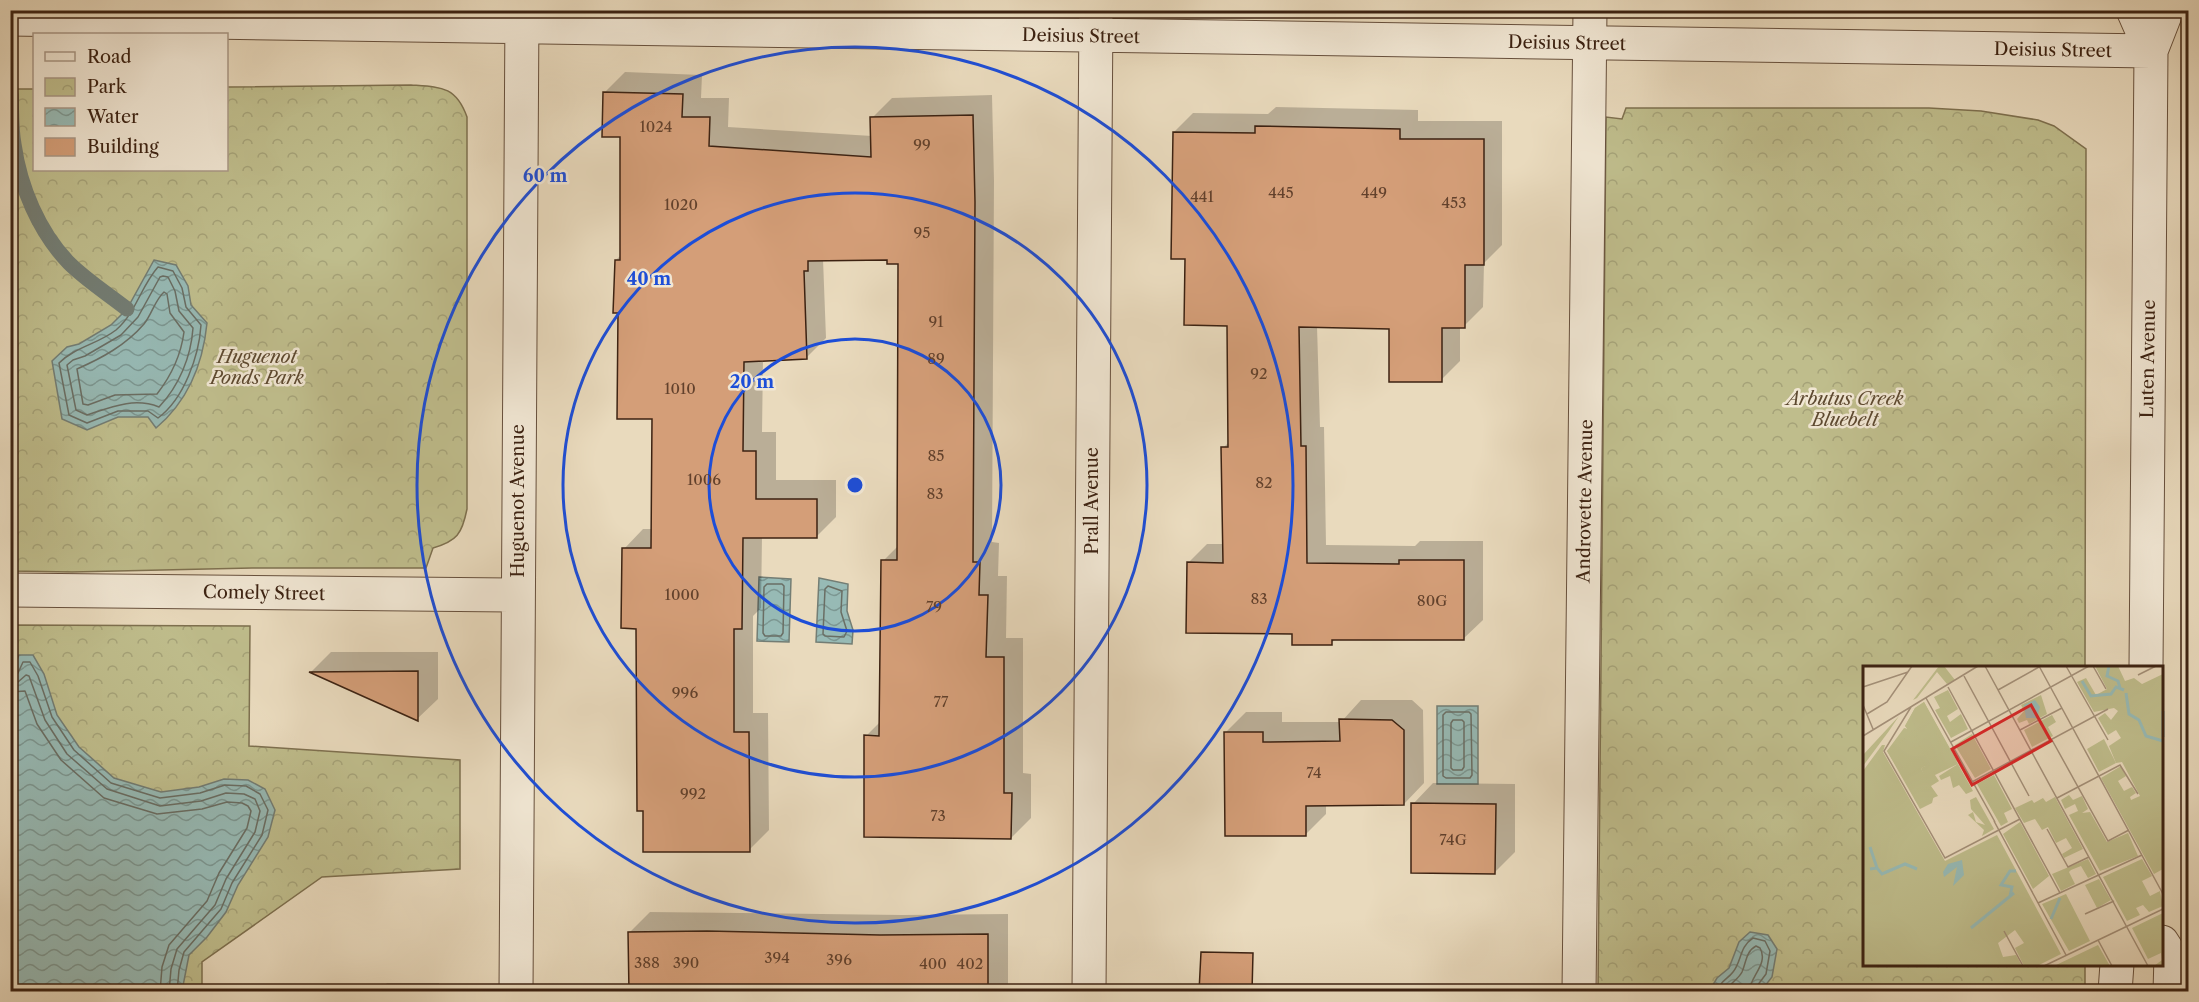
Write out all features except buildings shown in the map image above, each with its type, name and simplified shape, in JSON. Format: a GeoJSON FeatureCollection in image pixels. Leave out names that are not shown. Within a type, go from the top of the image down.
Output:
{"type":"FeatureCollection","features":[{"type":"Feature","properties":{"kind":"street","name":"Androvette Avenue"},"geometry":{"type":"LineString","coordinates":[[1579,992],[1590,10]]}},
{"type":"Feature","properties":{"kind":"street","name":"Luten Avenue"},"geometry":{"type":"LineString","coordinates":[[2133,10],[2151,51]]}},
{"type":"Feature","properties":{"kind":"street","name":"Luten Avenue"},"geometry":{"type":"LineString","coordinates":[[2146,666],[2151,51],[2167,10]]}},
{"type":"Feature","properties":{"kind":"street","name":"Deisius Street"},"geometry":{"type":"LineString","coordinates":[[10,18],[1096,23],[1590,43],[2151,51]]}},
{"type":"Feature","properties":{"kind":"street","name":"Huguenot Avenue"},"geometry":{"type":"LineString","coordinates":[[516,992],[522,19]]}},
{"type":"Feature","properties":{"kind":"street","name":"Prall Avenue"},"geometry":{"type":"LineString","coordinates":[[1089,992],[1096,23]]}},
{"type":"Feature","properties":{"kind":"street","name":"Comely Street"},"geometry":{"type":"LineString","coordinates":[[10,590],[518,595]]}},
{"type":"Feature","properties":{"kind":"street"},"geometry":{"type":"LineString","coordinates":[[2163,944],[2171,956],[2170,992]]}},
{"type":"Feature","properties":{"kind":"street"},"geometry":{"type":"LineString","coordinates":[[2115,992],[2117,966]]}},
{"type":"Feature","properties":{"kind":"green space","name":"Huguenot Ponds Park"},"geometry":{"type":"Polygon","coordinates":[[[431,86],[446,90],[458,99],[463,107],[467,117],[467,509],[463,525],[453,539],[433,548],[426,568],[11,571],[11,89],[33,89],[33,171],[228,171],[228,87],[431,86]]]}},
{"type":"Feature","properties":{"kind":"green space","name":"Arbutus Creek Bluebelt"},"geometry":{"type":"Polygon","coordinates":[[[1626,108],[1929,108],[1981,111],[2038,120],[2054,126],[2086,149],[2085,666],[1863,666],[1863,966],[2085,966],[2085,991],[1598,992],[1606,117],[1622,119],[1626,108]]]}},
{"type":"Feature","properties":{"kind":"green space"},"geometry":{"type":"Polygon","coordinates":[[[11,625],[250,626],[249,746],[460,760],[460,869],[322,877],[202,962],[202,991],[11,992],[11,625]]]}},
{"type":"Feature","properties":{"kind":"water"},"geometry":{"type":"Polygon","coordinates":[[[154,260],[176,265],[188,286],[191,305],[207,323],[198,367],[185,394],[156,428],[148,417],[118,417],[87,430],[62,419],[52,361],[67,347],[79,344],[111,325],[127,309],[154,260]]]}},
{"type":"Feature","properties":{"kind":"water"},"geometry":{"type":"Polygon","coordinates":[[[759,577],[791,579],[789,642],[757,641],[759,577]]]}},
{"type":"Feature","properties":{"kind":"water"},"geometry":{"type":"Polygon","coordinates":[[[819,578],[848,584],[847,611],[853,630],[852,644],[816,642],[819,578]]]}},
{"type":"Feature","properties":{"kind":"water"},"geometry":{"type":"Polygon","coordinates":[[[19,655],[33,655],[44,674],[57,715],[79,747],[114,778],[161,792],[199,787],[224,779],[248,780],[265,789],[275,810],[268,837],[238,885],[226,912],[207,937],[189,955],[182,991],[11,991],[10,676],[19,655]]]}},
{"type":"Feature","properties":{"kind":"water"},"geometry":{"type":"Polygon","coordinates":[[[1437,706],[1478,706],[1478,784],[1437,784],[1437,706]]]}},
{"type":"Feature","properties":{"kind":"water"},"geometry":{"type":"Polygon","coordinates":[[[1750,932],[1768,935],[1777,949],[1772,977],[1761,991],[1716,991],[1711,988],[1717,978],[1729,968],[1739,942],[1750,932]]]}},
{"type":"Feature","properties":{"kind":"waterway"},"geometry":{"type":"LineString","coordinates":[[11,94],[12,132],[17,160],[26,192],[40,223],[58,251],[69,263],[127,309]]}}]}
